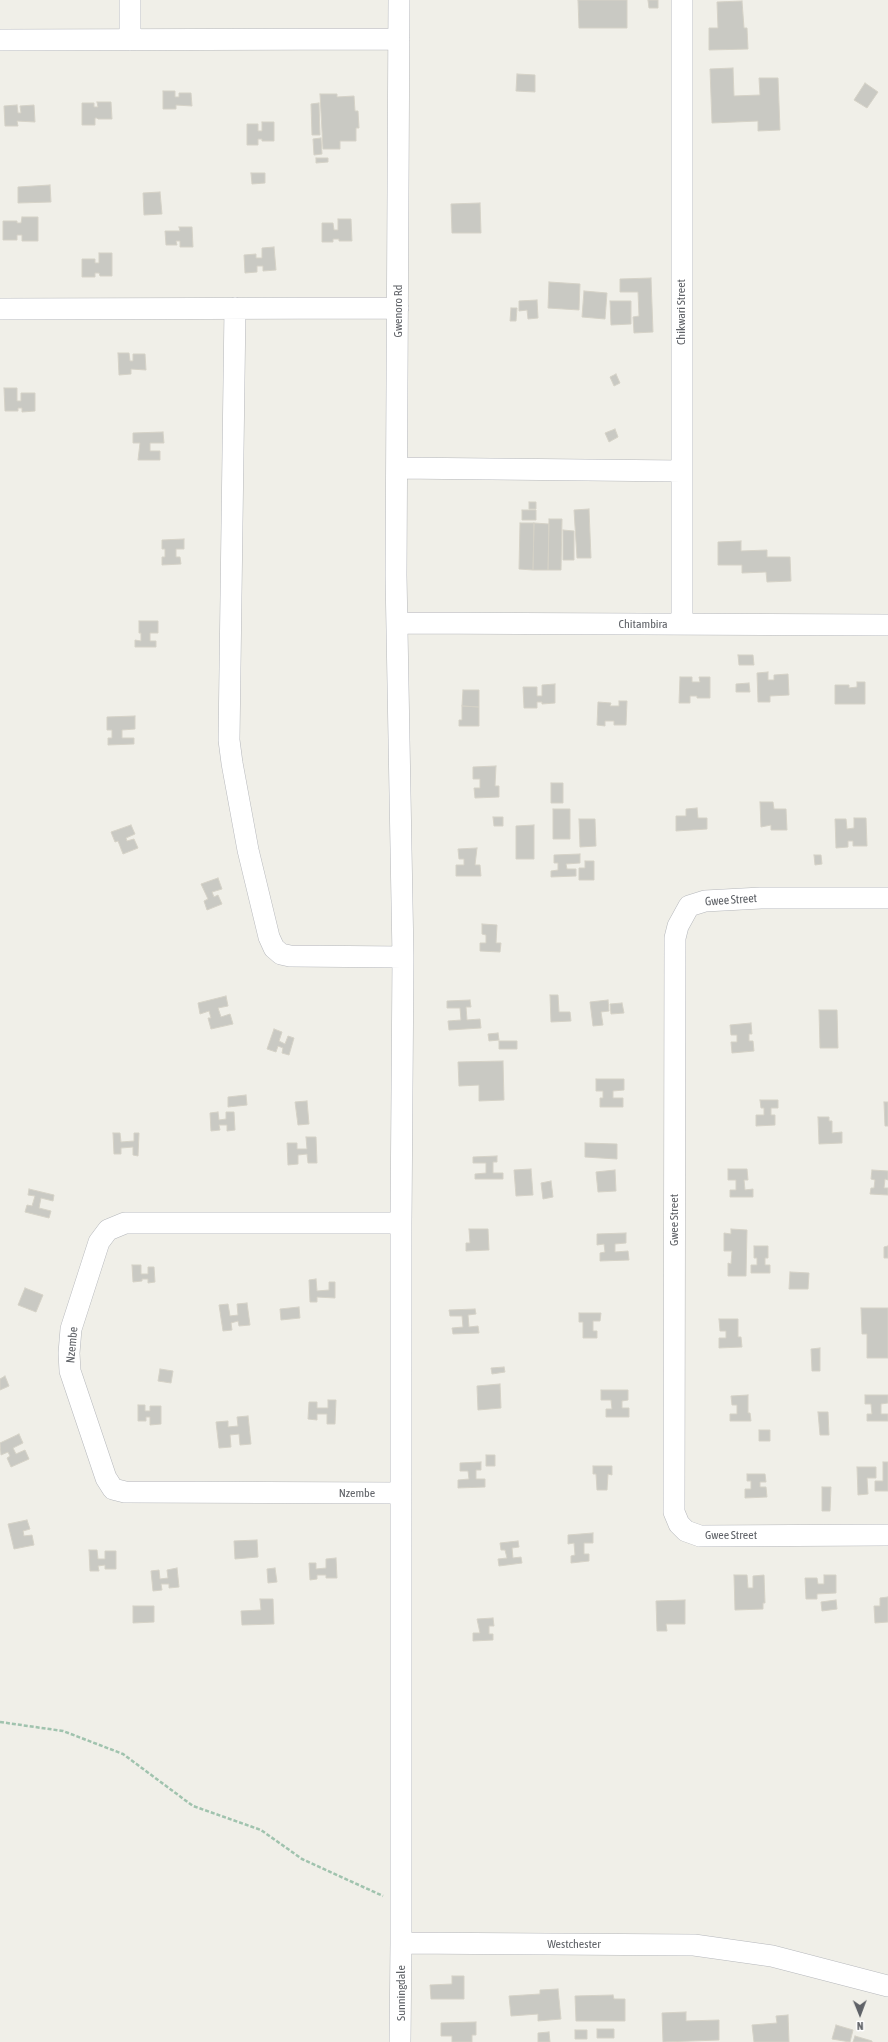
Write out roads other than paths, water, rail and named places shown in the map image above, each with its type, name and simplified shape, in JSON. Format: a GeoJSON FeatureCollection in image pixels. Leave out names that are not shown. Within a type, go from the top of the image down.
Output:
{"type":"FeatureCollection","features":[{"type":"Feature","properties":{"kind":"street"},"geometry":{"type":"LineString","coordinates":[[130,0],[130,40]]}},
{"type":"Feature","properties":{"kind":"street","name":"Gwenoro Rd"},"geometry":{"type":"LineString","coordinates":[[399,0],[397,468],[403,957],[401,1223],[401,1943]]}},
{"type":"Feature","properties":{"kind":"street","name":"Chikwari Street"},"geometry":{"type":"LineString","coordinates":[[682,0],[682,624]]}},
{"type":"Feature","properties":{"kind":"street"},"geometry":{"type":"LineString","coordinates":[[0,40],[398,39]]}},
{"type":"Feature","properties":{"kind":"street"},"geometry":{"type":"LineString","coordinates":[[235,308],[229,740],[248,850],[268,937],[274,948],[281,954],[290,956],[403,957]]}},
{"type":"Feature","properties":{"kind":"street"},"geometry":{"type":"LineString","coordinates":[[0,309],[398,308]]}},
{"type":"Feature","properties":{"kind":"street"},"geometry":{"type":"LineString","coordinates":[[397,468],[681,471]]}},
{"type":"Feature","properties":{"kind":"street","name":"Chitambira"},"geometry":{"type":"LineString","coordinates":[[398,623],[888,625]]}},
{"type":"Feature","properties":{"kind":"street","name":"Gwee Street"},"geometry":{"type":"LineString","coordinates":[[888,898],[761,898],[705,901],[689,906],[678,926],[675,946],[674,1512],[679,1524],[686,1531],[700,1536],[888,1535]]}},
{"type":"Feature","properties":{"kind":"street","name":"Nzembe"},"geometry":{"type":"LineString","coordinates":[[401,1223],[125,1223],[108,1230],[99,1242],[72,1329],[69,1353],[70,1371],[106,1478],[113,1489],[125,1492],[401,1494]]}},
{"type":"Feature","properties":{"kind":"street","name":"Westchester"},"geometry":{"type":"LineString","coordinates":[[401,1943],[694,1945],[772,1956],[888,1986]]}},
{"type":"Feature","properties":{"kind":"street","name":"Sunningdale"},"geometry":{"type":"LineString","coordinates":[[400,2042],[401,1943]]}}]}
